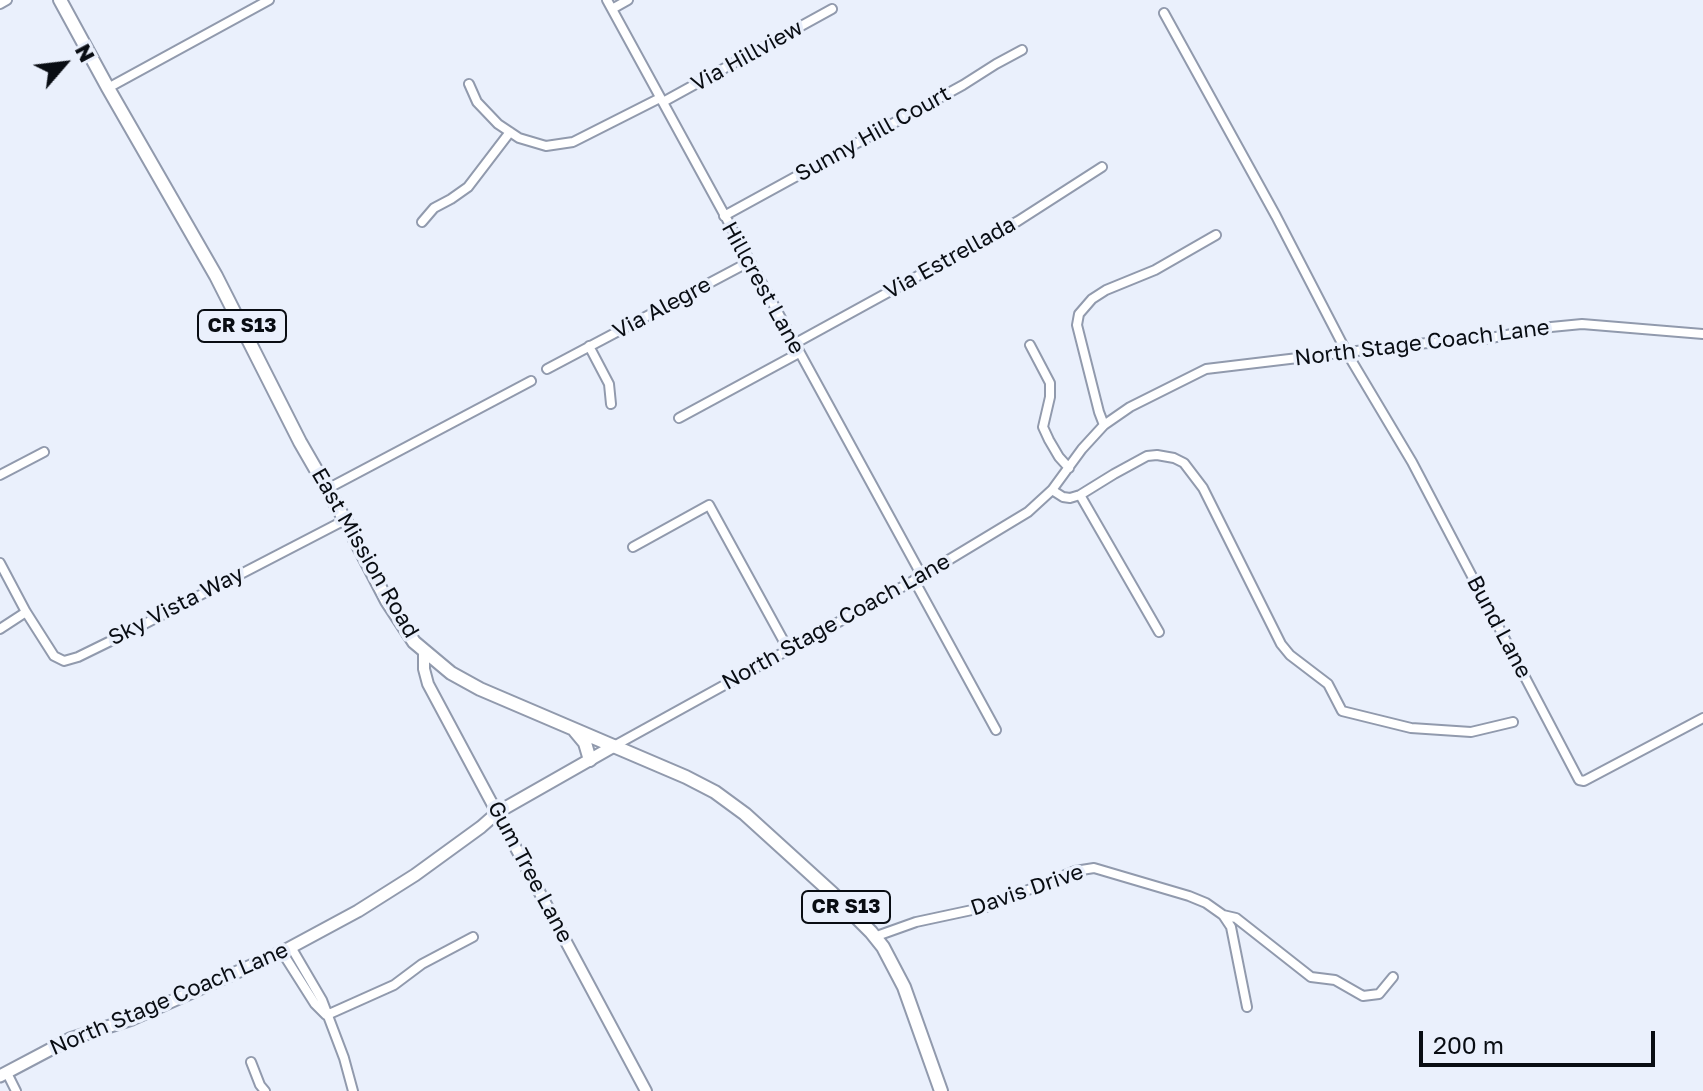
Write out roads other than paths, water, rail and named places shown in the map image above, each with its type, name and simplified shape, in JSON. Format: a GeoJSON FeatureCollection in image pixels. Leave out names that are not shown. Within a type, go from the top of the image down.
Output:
{"type":"FeatureCollection","features":[{"type":"Feature","properties":{"kind":"main road","name":"East Mission Road"},"geometry":{"type":"LineString","coordinates":[[60,0],[216,276],[255,356],[387,601],[414,642],[451,673],[480,689],[686,777],[715,792],[745,814],[832,893],[883,947],[904,987],[941,1091]]}},
{"type":"Feature","properties":{"kind":"main road"},"geometry":{"type":"LineString","coordinates":[[573,729],[585,743],[590,760]]}},
{"type":"Feature","properties":{"kind":"main road","name":"North Stage Coach Lane"},"geometry":{"type":"LineString","coordinates":[[3,1075],[70,1039],[132,1019],[286,949],[358,911],[415,875],[498,812],[614,746]]}},
{"type":"Feature","properties":{"kind":"street"},"geometry":{"type":"LineString","coordinates":[[0,4],[7,0]]}},
{"type":"Feature","properties":{"kind":"street"},"geometry":{"type":"LineString","coordinates":[[108,88],[269,0]]}},
{"type":"Feature","properties":{"kind":"street","name":"Hillcrest Lane"},"geometry":{"type":"LineString","coordinates":[[607,0],[796,348],[996,730]]}},
{"type":"Feature","properties":{"kind":"street"},"geometry":{"type":"LineString","coordinates":[[612,9],[628,0]]}},
{"type":"Feature","properties":{"kind":"street","name":"Via Hillview"},"geometry":{"type":"LineString","coordinates":[[510,132],[546,146],[573,142],[661,100],[832,9]]}},
{"type":"Feature","properties":{"kind":"street"},"geometry":{"type":"LineString","coordinates":[[1164,13],[1276,216],[1347,353]]}},
{"type":"Feature","properties":{"kind":"street","name":"Sunny Hill Court"},"geometry":{"type":"LineString","coordinates":[[724,216],[1022,50]]}},
{"type":"Feature","properties":{"kind":"street"},"geometry":{"type":"LineString","coordinates":[[422,222],[434,208],[468,187],[510,132],[477,102],[469,84]]}},
{"type":"Feature","properties":{"kind":"street","name":"Via Estrellada"},"geometry":{"type":"LineString","coordinates":[[679,418],[1018,221],[1102,167]]}},
{"type":"Feature","properties":{"kind":"street"},"geometry":{"type":"LineString","coordinates":[[1104,425],[1077,325],[1079,314],[1092,299],[1106,290],[1155,270],[1216,235]]}},
{"type":"Feature","properties":{"kind":"street","name":"Via Alegre"},"geometry":{"type":"LineString","coordinates":[[611,404],[609,384],[589,346],[749,262]]}},
{"type":"Feature","properties":{"kind":"street","name":"North Stage Coach Lane"},"geometry":{"type":"LineString","coordinates":[[614,746],[918,578],[1028,512],[1052,490],[1104,425],[1130,407],[1206,369],[1415,344],[1485,339],[1582,324],[1703,334]]}},
{"type":"Feature","properties":{"kind":"street"},"geometry":{"type":"LineString","coordinates":[[1030,345],[1050,383],[1043,427],[1059,457],[1069,468]]}},
{"type":"Feature","properties":{"kind":"street"},"geometry":{"type":"LineString","coordinates":[[547,369],[589,346]]}},
{"type":"Feature","properties":{"kind":"street","name":"Bund Lane"},"geometry":{"type":"LineString","coordinates":[[1347,353],[1412,462],[1579,780],[1584,781],[1703,718]]}},
{"type":"Feature","properties":{"kind":"street"},"geometry":{"type":"LineString","coordinates":[[327,489],[531,381]]}},
{"type":"Feature","properties":{"kind":"street"},"geometry":{"type":"LineString","coordinates":[[0,475],[44,452]]}},
{"type":"Feature","properties":{"kind":"street"},"geometry":{"type":"LineString","coordinates":[[1052,490],[1063,497],[1080,495],[1147,456],[1174,458],[1184,463],[1203,488],[1281,644],[1290,655],[1328,684],[1342,711],[1411,728],[1471,732],[1513,722]]}},
{"type":"Feature","properties":{"kind":"street"},"geometry":{"type":"LineString","coordinates":[[1080,495],[1159,632]]}},
{"type":"Feature","properties":{"kind":"street"},"geometry":{"type":"LineString","coordinates":[[633,547],[709,505],[788,649]]}},
{"type":"Feature","properties":{"kind":"street","name":"Sky Vista Way"},"geometry":{"type":"LineString","coordinates":[[0,563],[54,656],[64,661],[131,631],[345,520]]}},
{"type":"Feature","properties":{"kind":"street"},"geometry":{"type":"LineString","coordinates":[[0,629],[26,612]]}},
{"type":"Feature","properties":{"kind":"street","name":"Gum Tree Lane"},"geometry":{"type":"LineString","coordinates":[[424,651],[428,684],[646,1091]]}},
{"type":"Feature","properties":{"kind":"street","name":"Davis Drive"},"geometry":{"type":"LineString","coordinates":[[874,937],[916,922],[986,907],[1075,871],[1094,868],[1206,903],[1223,915],[1236,918],[1311,977],[1335,980],[1363,996],[1379,994],[1393,977]]}},
{"type":"Feature","properties":{"kind":"street"},"geometry":{"type":"LineString","coordinates":[[1223,915],[1231,927],[1247,1007]]}},
{"type":"Feature","properties":{"kind":"street"},"geometry":{"type":"LineString","coordinates":[[327,1015],[394,985],[422,964],[473,937]]}},
{"type":"Feature","properties":{"kind":"street"},"geometry":{"type":"LineString","coordinates":[[286,949],[315,1004],[327,1015],[353,1091]]}},
{"type":"Feature","properties":{"kind":"street"},"geometry":{"type":"LineString","coordinates":[[251,1062],[265,1091]]}},
{"type":"Feature","properties":{"kind":"street"},"geometry":{"type":"LineString","coordinates":[[3,1075],[16,1091]]}}]}
